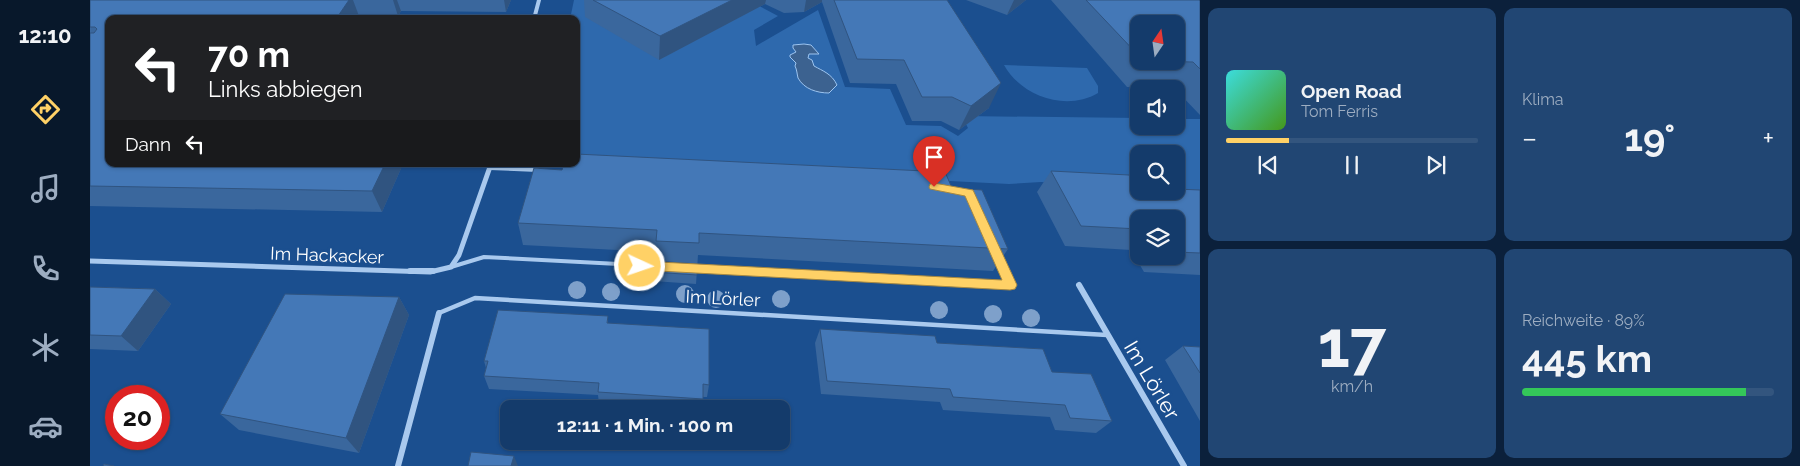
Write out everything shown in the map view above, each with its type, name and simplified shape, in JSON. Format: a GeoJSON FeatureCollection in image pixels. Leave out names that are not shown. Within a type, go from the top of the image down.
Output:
{"type":"FeatureCollection","features":[{"type":"Feature","properties":{"kind":"street"},"geometry":{"type":"LineString","coordinates":[[535,15],[539,0]]}},
{"type":"Feature","properties":{"kind":"street"},"geometry":{"type":"LineString","coordinates":[[451,267],[459,255],[491,167]]}},
{"type":"Feature","properties":{"kind":"street","name":"Im Hackacker"},"geometry":{"type":"LineString","coordinates":[[90,261],[430,272],[451,267]]}},
{"type":"Feature","properties":{"kind":"street","name":"Im Lörler"},"geometry":{"type":"LineString","coordinates":[[1079,285],[1106,336],[1184,466]]}},
{"type":"Feature","properties":{"kind":"street","name":"Im Lörler"},"geometry":{"type":"LineString","coordinates":[[398,466],[439,313]]}},
{"type":"Feature","properties":{"kind":"lane"},"geometry":{"type":"LineString","coordinates":[[503,167],[539,170]]}},
{"type":"Feature","properties":{"kind":"lane"},"geometry":{"type":"LineString","coordinates":[[683,268],[1010,285],[996,252]]}},
{"type":"Feature","properties":{"kind":"lane"},"geometry":{"type":"LineString","coordinates":[[451,267],[484,257],[663,267]]}},
{"type":"Feature","properties":{"kind":"lane","name":"Im Lörler"},"geometry":{"type":"LineString","coordinates":[[439,313],[475,298],[1106,336]]}},
{"type":"Feature","properties":{"kind":"shaded area"},"geometry":{"type":"Polygon","coordinates":[[[574,0],[748,0],[778,16],[754,30],[756,46],[818,10],[845,87],[890,89],[906,125],[941,126],[958,136],[968,128],[962,116],[1130,118],[1130,135],[1185,135],[1185,119],[1200,119],[1200,191],[1185,190],[1185,145],[1130,145],[1130,187],[1041,182],[1009,184],[580,162],[580,15],[571,15],[574,0]]]}},
{"type":"Feature","properties":{"kind":"shaded area"},"geometry":{"type":"Polygon","coordinates":[[[793,45],[811,45],[819,54],[809,54],[808,58],[812,60],[814,66],[830,75],[835,81],[837,85],[829,93],[811,90],[798,78],[796,63],[790,55],[796,52],[793,45]]]}},
{"type":"Feature","properties":{"kind":"shaded area"},"geometry":{"type":"Polygon","coordinates":[[[1004,65],[1087,68],[1098,86],[1098,93],[1085,99],[1072,101],[1045,98],[1021,85],[1004,65]]]}},
{"type":"Feature","properties":{"kind":"building"},"geometry":{"type":"Polygon","coordinates":[[[90,0],[349,0],[339,15],[105,15],[105,167],[384,167],[372,191],[90,186],[90,33],[94,33],[97,29],[90,27],[90,0]]]}},
{"type":"Feature","properties":{"kind":"building"},"geometry":{"type":"Polygon","coordinates":[[[593,0],[732,0],[660,36],[593,0]]]}},
{"type":"Feature","properties":{"kind":"building"},"geometry":{"type":"Polygon","coordinates":[[[834,0],[947,0],[1001,83],[971,106],[952,97],[922,97],[904,60],[857,59],[834,0]]]}},
{"type":"Feature","properties":{"kind":"building"},"geometry":{"type":"Polygon","coordinates":[[[1086,0],[1200,1],[1200,69],[1193,62],[1185,62],[1185,15],[1130,15],[1130,46],[1086,0]]]}},
{"type":"Feature","properties":{"kind":"building"},"geometry":{"type":"Polygon","coordinates":[[[580,154],[945,172],[952,188],[982,190],[1008,249],[699,233],[699,243],[656,241],[657,230],[518,223],[534,168],[562,170],[563,167],[580,167],[580,154]]]}},
{"type":"Feature","properties":{"kind":"building"},"geometry":{"type":"Polygon","coordinates":[[[1051,171],[1129,175],[1130,200],[1185,200],[1185,189],[1200,190],[1200,253],[1185,252],[1185,210],[1130,210],[1130,229],[1081,226],[1051,171]]]}},
{"type":"Feature","properties":{"kind":"building"},"geometry":{"type":"Polygon","coordinates":[[[655,261],[697,264],[697,275],[653,272],[655,261]]]}},
{"type":"Feature","properties":{"kind":"building"},"geometry":{"type":"Polygon","coordinates":[[[90,287],[155,289],[121,336],[90,335],[90,287]]]}},
{"type":"Feature","properties":{"kind":"building"},"geometry":{"type":"Polygon","coordinates":[[[285,294],[399,297],[346,438],[220,414],[285,294]]]}},
{"type":"Feature","properties":{"kind":"building"},"geometry":{"type":"Polygon","coordinates":[[[498,310],[608,316],[607,323],[709,329],[709,385],[703,384],[703,399],[598,392],[599,383],[484,376],[488,361],[484,361],[498,310]]]}},
{"type":"Feature","properties":{"kind":"building"},"geometry":{"type":"Polygon","coordinates":[[[820,329],[935,336],[937,343],[1043,349],[1052,372],[1091,374],[1112,421],[1070,418],[1065,405],[953,397],[950,389],[827,381],[820,329]]]}},
{"type":"Feature","properties":{"kind":"building"},"geometry":{"type":"Polygon","coordinates":[[[1183,346],[1200,347],[1200,373],[1183,346]]]}},
{"type":"Feature","properties":{"kind":"building"},"geometry":{"type":"Polygon","coordinates":[[[471,452],[514,456],[511,466],[468,466],[471,452]]]}},
{"type":"Feature","properties":{"kind":"route"},"geometry":{"type":"LineString","coordinates":[[640,266],[1010,285],[969,193],[934,187]]}}]}
